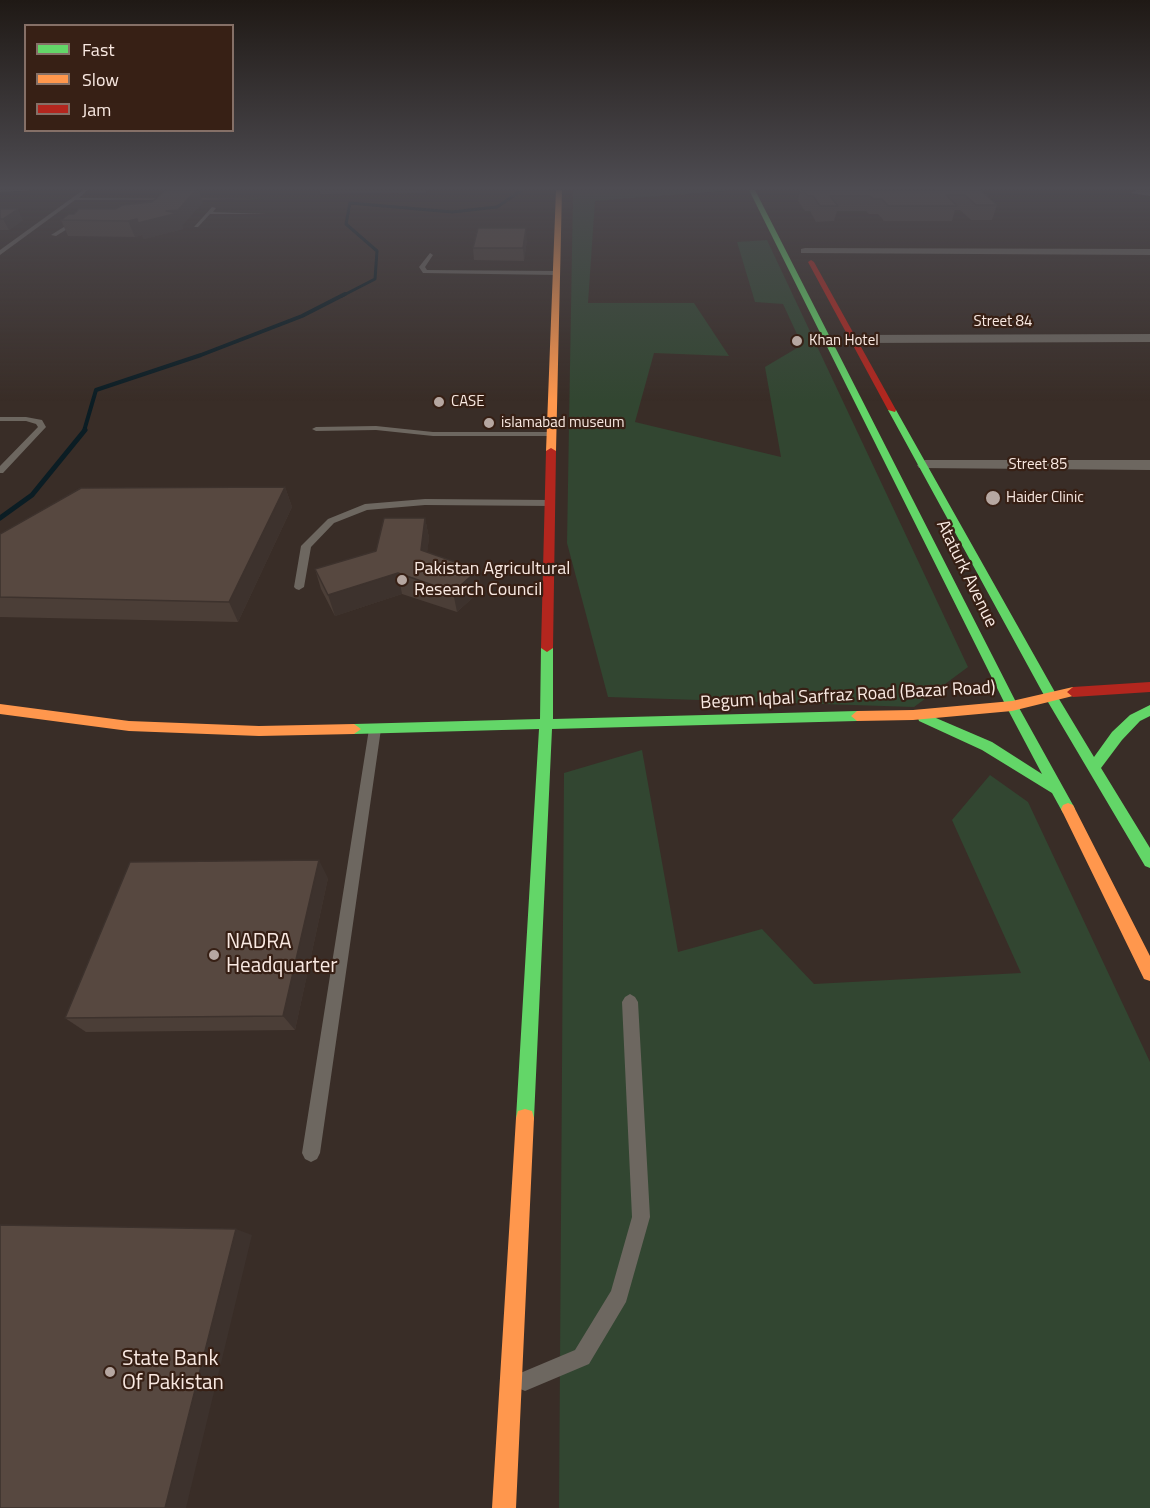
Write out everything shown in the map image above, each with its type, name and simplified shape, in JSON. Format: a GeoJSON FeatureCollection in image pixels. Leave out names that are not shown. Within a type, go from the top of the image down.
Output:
{"type":"FeatureCollection","features":[{"type":"Feature","properties":{"kind":"street"},"geometry":{"type":"LineString","coordinates":[[504,1508],[546,725],[551,434],[557,260]]}},
{"type":"Feature","properties":{"kind":"street","name":"Ataturk Avenue"},"geometry":{"type":"LineString","coordinates":[[788,260],[1012,706],[1059,792],[1150,973]]}},
{"type":"Feature","properties":{"kind":"street","name":"Ataturk Avenue"},"geometry":{"type":"LineString","coordinates":[[810,260],[856,339],[1051,697],[1146,847]]}},
{"type":"Feature","properties":{"kind":"street","name":"Street 84"},"geometry":{"type":"LineString","coordinates":[[856,339],[1150,338]]}},
{"type":"Feature","properties":{"kind":"street","name":"Street 85"},"geometry":{"type":"LineString","coordinates":[[925,465],[1150,465]]}},
{"type":"Feature","properties":{"kind":"street","name":"Begum Iqbal Sarfraz Road (Bazar Road)"},"geometry":{"type":"LineString","coordinates":[[0,709],[129,726],[259,731],[375,729],[913,715],[1012,706],[1084,689],[1150,687]]}},
{"type":"Feature","properties":{"kind":"street"},"geometry":{"type":"LineString","coordinates":[[1095,766],[1117,736],[1136,718],[1150,710]]}},
{"type":"Feature","properties":{"kind":"street"},"geometry":{"type":"LineString","coordinates":[[913,715],[987,746],[1059,792]]}},
{"type":"Feature","properties":{"kind":"lane"},"geometry":{"type":"LineString","coordinates":[[426,260],[422,267],[425,272],[557,273]]}},
{"type":"Feature","properties":{"kind":"lane"},"geometry":{"type":"LineString","coordinates":[[0,419],[26,419],[39,422],[42,427],[0,471]]}},
{"type":"Feature","properties":{"kind":"lane"},"geometry":{"type":"LineString","coordinates":[[316,429],[376,428],[433,434],[551,434]]}},
{"type":"Feature","properties":{"kind":"lane"},"geometry":{"type":"LineString","coordinates":[[299,587],[306,546],[331,521],[365,507],[425,502],[551,503]]}},
{"type":"Feature","properties":{"kind":"lane"},"geometry":{"type":"LineString","coordinates":[[311,1153],[375,729]]}},
{"type":"Feature","properties":{"kind":"lane"},"geometry":{"type":"LineString","coordinates":[[510,1388],[582,1357],[619,1295],[641,1217],[630,1002]]}},
{"type":"Feature","properties":{"kind":"green space"},"geometry":{"type":"Polygon","coordinates":[[[572,260],[591,260],[588,303],[694,303],[729,356],[654,353],[635,422],[781,457],[765,367],[802,345],[783,304],[755,302],[743,260],[777,260],[968,667],[914,707],[608,697],[567,543],[572,260]]]}},
{"type":"Feature","properties":{"kind":"green space"},"geometry":{"type":"Polygon","coordinates":[[[642,750],[678,952],[762,929],[814,984],[1021,973],[952,820],[990,775],[1028,802],[1150,1062],[1150,1508],[559,1508],[564,773],[642,750]]]}},
{"type":"Feature","properties":{"kind":"building"},"geometry":{"type":"Polygon","coordinates":[[[285,487],[229,602],[0,597],[0,534],[81,488],[285,487]]]}},
{"type":"Feature","properties":{"kind":"building"},"geometry":{"type":"Polygon","coordinates":[[[384,518],[425,518],[421,550],[478,570],[453,592],[398,573],[328,595],[315,569],[376,551],[384,518]]]}},
{"type":"Feature","properties":{"kind":"building","name":"NADRA Headquarter"},"geometry":{"type":"Polygon","coordinates":[[[319,860],[283,1016],[65,1018],[130,862],[319,860]]]}},
{"type":"Feature","properties":{"kind":"building","name":"State Bank Of Pakistan"},"geometry":{"type":"Polygon","coordinates":[[[0,1225],[236,1229],[165,1508],[0,1508],[0,1225]]]}},
{"type":"Feature","properties":{"kind":"waterway"},"geometry":{"type":"LineString","coordinates":[[342,296],[375,279],[376,260]]}},
{"type":"Feature","properties":{"kind":"waterway"},"geometry":{"type":"LineString","coordinates":[[84,431],[96,390],[201,355],[302,316],[345,294]]}},
{"type":"Feature","properties":{"kind":"waterway"},"geometry":{"type":"LineString","coordinates":[[0,518],[32,495],[85,430]]}},
{"type":"Feature","properties":{"kind":"traffic: fast"},"geometry":{"type":"LineString","coordinates":[[787,260],[1012,706],[1068,809]]}},
{"type":"Feature","properties":{"kind":"traffic: fast"},"geometry":{"type":"LineString","coordinates":[[892,410],[1051,697],[1150,861]]}},
{"type":"Feature","properties":{"kind":"traffic: fast"},"geometry":{"type":"LineString","coordinates":[[525,1118],[546,725],[547,648]]}},
{"type":"Feature","properties":{"kind":"traffic: fast"},"geometry":{"type":"LineString","coordinates":[[1095,766],[1117,736],[1135,718],[1150,710]]}},
{"type":"Feature","properties":{"kind":"traffic: fast"},"geometry":{"type":"LineString","coordinates":[[354,729],[857,716]]}},
{"type":"Feature","properties":{"kind":"traffic: fast"},"geometry":{"type":"LineString","coordinates":[[924,718],[987,746],[1052,787]]}},
{"type":"Feature","properties":{"kind":"traffic: slow"},"geometry":{"type":"LineString","coordinates":[[551,451],[557,260]]}},
{"type":"Feature","properties":{"kind":"traffic: slow"},"geometry":{"type":"LineString","coordinates":[[857,716],[913,715],[1012,706],[1073,692]]}},
{"type":"Feature","properties":{"kind":"traffic: slow"},"geometry":{"type":"LineString","coordinates":[[0,709],[129,726],[259,731],[354,729]]}},
{"type":"Feature","properties":{"kind":"traffic: slow"},"geometry":{"type":"LineString","coordinates":[[1068,809],[1150,973]]}},
{"type":"Feature","properties":{"kind":"traffic: slow"},"geometry":{"type":"LineString","coordinates":[[504,1508],[525,1118]]}},
{"type":"Feature","properties":{"kind":"traffic: jam"},"geometry":{"type":"LineString","coordinates":[[811,262],[892,410]]}},
{"type":"Feature","properties":{"kind":"traffic: jam"},"geometry":{"type":"LineString","coordinates":[[547,648],[551,451]]}},
{"type":"Feature","properties":{"kind":"traffic: jam"},"geometry":{"type":"LineString","coordinates":[[1073,692],[1150,687]]}},
{"type":"Feature","properties":{"kind":"place","name":"Khan Hotel"},"geometry":{"type":"Point","coordinates":[797,341]}},
{"type":"Feature","properties":{"kind":"place","name":"CASE"},"geometry":{"type":"Point","coordinates":[439,402]}},
{"type":"Feature","properties":{"kind":"place","name":"islamabad museum"},"geometry":{"type":"Point","coordinates":[489,423]}},
{"type":"Feature","properties":{"kind":"place","name":"Haider Clinic"},"geometry":{"type":"Point","coordinates":[993,498]}},
{"type":"Feature","properties":{"kind":"place","name":"Pakistan Agricultural Research Council"},"geometry":{"type":"Point","coordinates":[402,580]}},
{"type":"Feature","properties":{"kind":"place","name":"NADRA Headquarter"},"geometry":{"type":"Point","coordinates":[214,955]}},
{"type":"Feature","properties":{"kind":"place","name":"State Bank Of Pakistan"},"geometry":{"type":"Point","coordinates":[110,1372]}}]}
